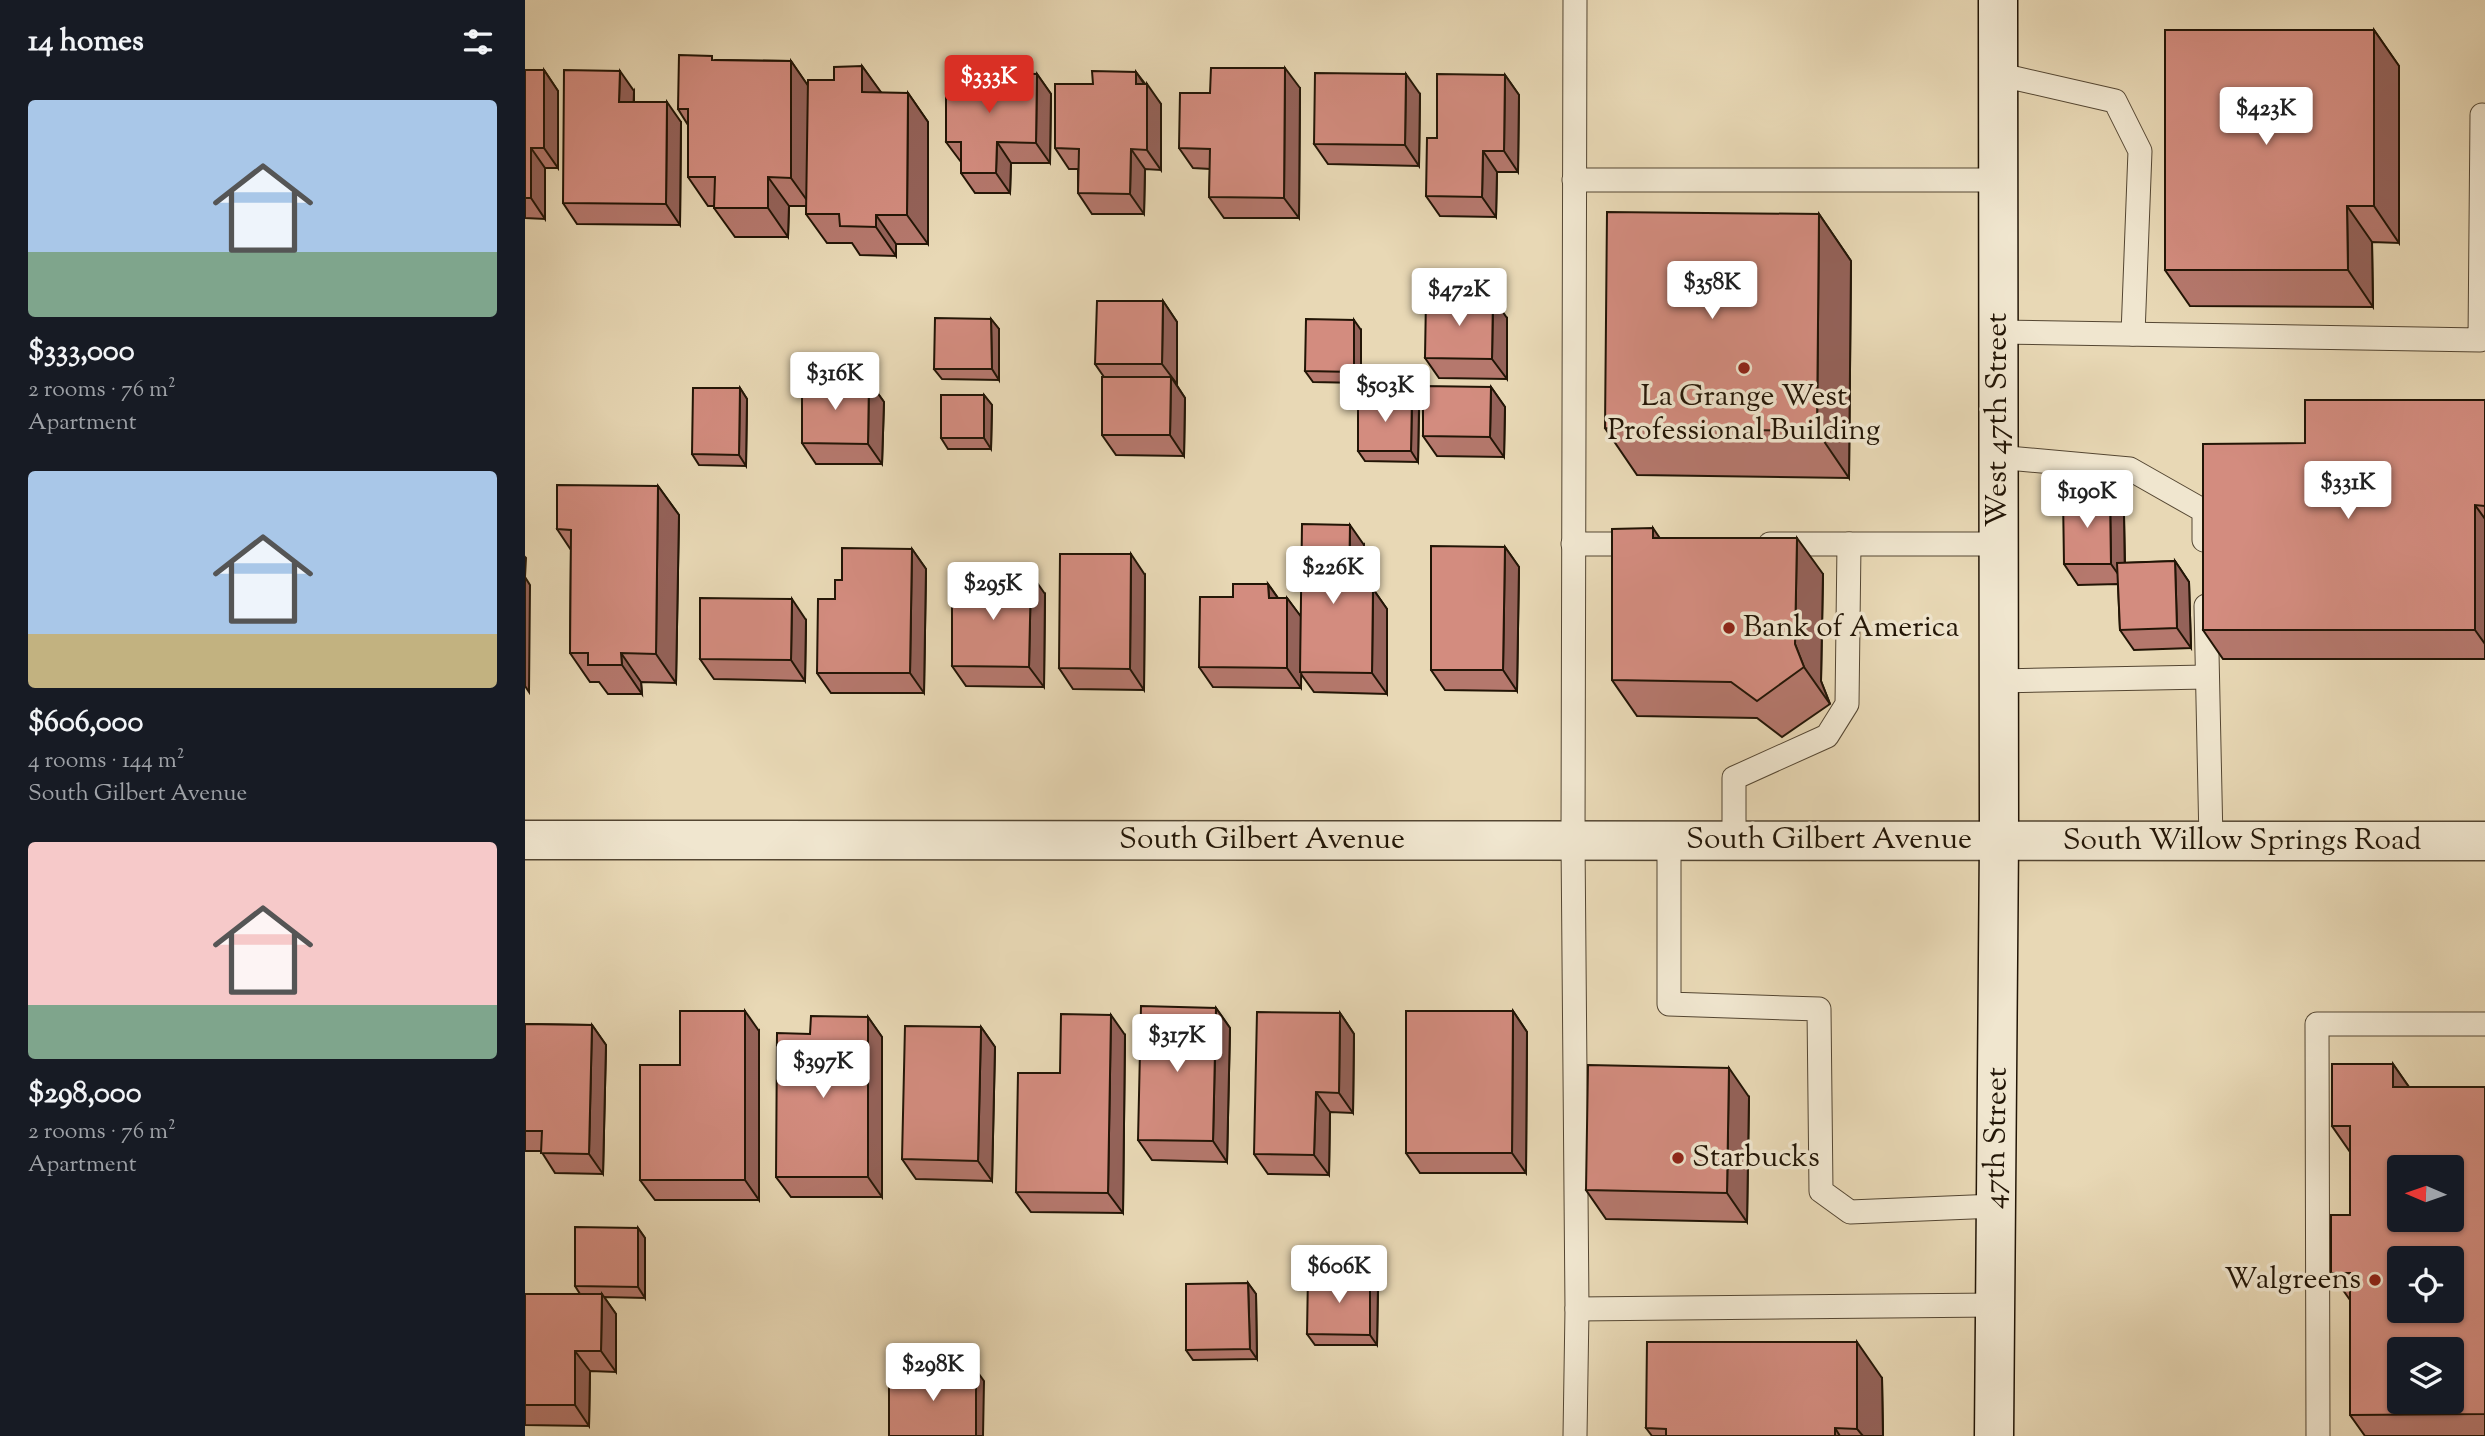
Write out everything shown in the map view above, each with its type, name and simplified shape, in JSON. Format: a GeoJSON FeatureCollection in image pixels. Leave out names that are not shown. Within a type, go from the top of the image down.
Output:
{"type":"FeatureCollection","features":[{"type":"Feature","properties":{"kind":"street","name":"West 47th Street"},"geometry":{"type":"LineString","coordinates":[[1998,0],[1996,180],[1999,840]]}},
{"type":"Feature","properties":{"kind":"street","name":"South Gilbert Avenue"},"geometry":{"type":"LineString","coordinates":[[525,840],[1999,840]]}},
{"type":"Feature","properties":{"kind":"street","name":"South Willow Springs Road"},"geometry":{"type":"LineString","coordinates":[[1999,840],[2485,841]]}},
{"type":"Feature","properties":{"kind":"street","name":"47th Street"},"geometry":{"type":"LineString","coordinates":[[1994,1436],[1999,840]]}},
{"type":"Feature","properties":{"kind":"lane"},"geometry":{"type":"LineString","coordinates":[[1575,0],[1575,1436]]}},
{"type":"Feature","properties":{"kind":"lane"},"geometry":{"type":"LineString","coordinates":[[1997,74],[2115,101],[2140,151],[2133,334]]}},
{"type":"Feature","properties":{"kind":"lane"},"geometry":{"type":"LineString","coordinates":[[1997,332],[2480,340],[2482,115]]}},
{"type":"Feature","properties":{"kind":"lane"},"geometry":{"type":"LineString","coordinates":[[1574,180],[1996,180]]}},
{"type":"Feature","properties":{"kind":"lane"},"geometry":{"type":"LineString","coordinates":[[1997,457],[2130,469],[2204,511],[2211,841]]}},
{"type":"Feature","properties":{"kind":"lane"},"geometry":{"type":"LineString","coordinates":[[1573,544],[1656,544]]}},
{"type":"Feature","properties":{"kind":"lane"},"geometry":{"type":"LineString","coordinates":[[1752,544],[1998,544]]}},
{"type":"Feature","properties":{"kind":"lane"},"geometry":{"type":"LineString","coordinates":[[1734,840],[1734,778],[1827,736],[1847,704],[1849,544]]}},
{"type":"Feature","properties":{"kind":"lane"},"geometry":{"type":"LineString","coordinates":[[1999,681],[2207,677]]}},
{"type":"Feature","properties":{"kind":"lane"},"geometry":{"type":"LineString","coordinates":[[1668,840],[1669,1004],[1819,1009],[1821,1191],[1850,1212],[1996,1206]]}},
{"type":"Feature","properties":{"kind":"lane"},"geometry":{"type":"LineString","coordinates":[[2318,1436],[2316,1024],[2485,1024]]}},
{"type":"Feature","properties":{"kind":"lane"},"geometry":{"type":"LineString","coordinates":[[1577,1309],[1995,1305]]}},
{"type":"Feature","properties":{"kind":"building"},"geometry":{"type":"Polygon","coordinates":[[[2165,30],[2374,30],[2374,206],[2347,206],[2348,270],[2165,270],[2165,30]]]}},
{"type":"Feature","properties":{"kind":"building"},"geometry":{"type":"Polygon","coordinates":[[[679,55],[712,56],[712,60],[791,61],[791,178],[768,177],[768,208],[714,208],[715,177],[688,177],[688,109],[678,109],[679,55]]]}},
{"type":"Feature","properties":{"kind":"building"},"geometry":{"type":"Polygon","coordinates":[[[862,66],[862,92],[908,93],[907,215],[876,215],[876,227],[840,226],[839,214],[806,214],[808,80],[834,80],[834,67],[862,66]]]}},
{"type":"Feature","properties":{"kind":"building"},"geometry":{"type":"Polygon","coordinates":[[[1211,68],[1285,68],[1284,198],[1209,197],[1210,149],[1179,148],[1180,93],[1210,93],[1211,68]]]}},
{"type":"Feature","properties":{"kind":"building"},"geometry":{"type":"Polygon","coordinates":[[[525,70],[544,70],[544,148],[531,148],[531,198],[525,198],[525,70]]]}},
{"type":"Feature","properties":{"kind":"building"},"geometry":{"type":"Polygon","coordinates":[[[564,70],[620,71],[619,102],[667,102],[666,204],[563,203],[564,70]]]}},
{"type":"Feature","properties":{"kind":"building"},"geometry":{"type":"Polygon","coordinates":[[[1092,71],[1136,72],[1136,84],[1147,84],[1147,150],[1131,149],[1130,194],[1078,193],[1079,149],[1055,148],[1055,84],[1093,84],[1092,71]]]}},
{"type":"Feature","properties":{"kind":"building"},"geometry":{"type":"Polygon","coordinates":[[[946,72],[1037,74],[1036,143],[997,142],[996,173],[961,173],[961,142],[946,142],[946,72]]]}},
{"type":"Feature","properties":{"kind":"building"},"geometry":{"type":"Polygon","coordinates":[[[1315,73],[1406,74],[1405,145],[1314,144],[1315,73]]]}},
{"type":"Feature","properties":{"kind":"building"},"geometry":{"type":"Polygon","coordinates":[[[1437,74],[1505,75],[1504,151],[1483,151],[1482,197],[1426,196],[1427,138],[1437,138],[1437,74]]]}},
{"type":"Feature","properties":{"kind":"building","name":"La Grange West Professional Building"},"geometry":{"type":"Polygon","coordinates":[[[1607,212],[1819,214],[1817,431],[1605,428],[1607,212]]]}},
{"type":"Feature","properties":{"kind":"building"},"geometry":{"type":"Polygon","coordinates":[[[1426,297],[1493,298],[1492,359],[1425,358],[1426,297]]]}},
{"type":"Feature","properties":{"kind":"building"},"geometry":{"type":"Polygon","coordinates":[[[1097,301],[1163,301],[1162,364],[1095,364],[1097,301]]]}},
{"type":"Feature","properties":{"kind":"building"},"geometry":{"type":"Polygon","coordinates":[[[935,318],[991,319],[992,369],[934,369],[935,318]]]}},
{"type":"Feature","properties":{"kind":"building"},"geometry":{"type":"Polygon","coordinates":[[[1306,319],[1354,320],[1354,372],[1305,371],[1306,319]]]}},
{"type":"Feature","properties":{"kind":"building"},"geometry":{"type":"Polygon","coordinates":[[[1102,377],[1171,377],[1170,435],[1102,435],[1102,377]]]}},
{"type":"Feature","properties":{"kind":"building"},"geometry":{"type":"Polygon","coordinates":[[[802,380],[869,381],[868,444],[802,443],[802,380]]]}},
{"type":"Feature","properties":{"kind":"building"},"geometry":{"type":"Polygon","coordinates":[[[1423,386],[1491,387],[1490,437],[1423,436],[1423,386]]]}},
{"type":"Feature","properties":{"kind":"building"},"geometry":{"type":"Polygon","coordinates":[[[693,388],[740,388],[739,455],[692,454],[693,388]]]}},
{"type":"Feature","properties":{"kind":"building"},"geometry":{"type":"Polygon","coordinates":[[[941,395],[984,395],[984,438],[941,438],[941,395]]]}},
{"type":"Feature","properties":{"kind":"building"},"geometry":{"type":"Polygon","coordinates":[[[1358,397],[1412,397],[1411,451],[1358,451],[1358,397]]]}},
{"type":"Feature","properties":{"kind":"building"},"geometry":{"type":"Polygon","coordinates":[[[2305,400],[2485,400],[2485,506],[2475,505],[2475,630],[2203,630],[2203,444],[2305,443],[2305,400]]]}},
{"type":"Feature","properties":{"kind":"building"},"geometry":{"type":"Polygon","coordinates":[[[557,485],[658,486],[656,654],[621,653],[622,665],[588,665],[588,653],[570,653],[571,530],[557,529],[557,485]]]}},
{"type":"Feature","properties":{"kind":"building"},"geometry":{"type":"Polygon","coordinates":[[[2063,496],[2110,496],[2111,564],[2064,564],[2063,496]]]}},
{"type":"Feature","properties":{"kind":"building"},"geometry":{"type":"Polygon","coordinates":[[[1302,524],[1350,525],[1349,589],[1373,589],[1372,673],[1300,672],[1302,524]]]}},
{"type":"Feature","properties":{"kind":"building","name":"Bank of America"},"geometry":{"type":"Polygon","coordinates":[[[1653,528],[1653,538],[1797,538],[1795,644],[1804,667],[1757,701],[1731,682],[1612,680],[1612,529],[1653,528]]]}},
{"type":"Feature","properties":{"kind":"building"},"geometry":{"type":"Polygon","coordinates":[[[1431,546],[1505,547],[1503,670],[1431,670],[1431,546]]]}},
{"type":"Feature","properties":{"kind":"building"},"geometry":{"type":"Polygon","coordinates":[[[842,548],[912,549],[910,673],[817,673],[818,599],[835,599],[835,580],[842,580],[842,548]]]}},
{"type":"Feature","properties":{"kind":"building"},"geometry":{"type":"Polygon","coordinates":[[[1060,554],[1131,554],[1130,669],[1059,668],[1060,554]]]}},
{"type":"Feature","properties":{"kind":"building"},"geometry":{"type":"Polygon","coordinates":[[[2175,561],[2177,628],[2120,630],[2117,563],[2175,561]]]}},
{"type":"Feature","properties":{"kind":"building"},"geometry":{"type":"Polygon","coordinates":[[[966,573],[1031,574],[1029,667],[952,666],[952,598],[967,598],[966,573]]]}},
{"type":"Feature","properties":{"kind":"building"},"geometry":{"type":"Polygon","coordinates":[[[1233,584],[1268,584],[1269,598],[1287,598],[1287,668],[1199,667],[1200,597],[1233,597],[1233,584]]]}},
{"type":"Feature","properties":{"kind":"building"},"geometry":{"type":"Polygon","coordinates":[[[700,598],[792,599],[791,660],[700,659],[700,598]]]}},
{"type":"Feature","properties":{"kind":"building"},"geometry":{"type":"Polygon","coordinates":[[[1141,1006],[1216,1008],[1213,1141],[1138,1140],[1141,1006]]]}},
{"type":"Feature","properties":{"kind":"building"},"geometry":{"type":"Polygon","coordinates":[[[680,1011],[745,1011],[745,1180],[640,1180],[640,1065],[680,1065],[680,1011]]]}},
{"type":"Feature","properties":{"kind":"building"},"geometry":{"type":"Polygon","coordinates":[[[1406,1011],[1513,1011],[1512,1153],[1406,1153],[1406,1011]]]}},
{"type":"Feature","properties":{"kind":"building"},"geometry":{"type":"Polygon","coordinates":[[[1257,1012],[1340,1013],[1339,1093],[1316,1092],[1314,1155],[1254,1154],[1257,1012]]]}},
{"type":"Feature","properties":{"kind":"building"},"geometry":{"type":"Polygon","coordinates":[[[1061,1014],[1111,1015],[1108,1193],[1016,1192],[1018,1073],[1060,1073],[1061,1014]]]}},
{"type":"Feature","properties":{"kind":"building"},"geometry":{"type":"Polygon","coordinates":[[[811,1016],[868,1017],[868,1177],[776,1177],[777,1033],[810,1034],[811,1016]]]}},
{"type":"Feature","properties":{"kind":"building"},"geometry":{"type":"Polygon","coordinates":[[[525,1024],[592,1025],[589,1154],[541,1153],[542,1131],[525,1131],[525,1024]]]}},
{"type":"Feature","properties":{"kind":"building"},"geometry":{"type":"Polygon","coordinates":[[[905,1026],[981,1027],[978,1161],[902,1159],[905,1026]]]}},
{"type":"Feature","properties":{"kind":"building","name":"Walgreens"},"geometry":{"type":"Polygon","coordinates":[[[2332,1064],[2393,1064],[2393,1087],[2485,1087],[2485,1414],[2350,1415],[2350,1273],[2331,1273],[2331,1215],[2350,1215],[2350,1126],[2332,1126],[2332,1064]]]}},
{"type":"Feature","properties":{"kind":"building","name":"Starbucks"},"geometry":{"type":"Polygon","coordinates":[[[1588,1065],[1729,1068],[1727,1193],[1586,1190],[1588,1065]]]}},
{"type":"Feature","properties":{"kind":"building"},"geometry":{"type":"Polygon","coordinates":[[[575,1227],[638,1228],[638,1287],[575,1286],[575,1227]]]}},
{"type":"Feature","properties":{"kind":"building"},"geometry":{"type":"Polygon","coordinates":[[[1308,1274],[1370,1275],[1370,1335],[1307,1334],[1308,1274]]]}},
{"type":"Feature","properties":{"kind":"building"},"geometry":{"type":"Polygon","coordinates":[[[1248,1283],[1250,1349],[1186,1350],[1186,1284],[1248,1283]]]}},
{"type":"Feature","properties":{"kind":"building"},"geometry":{"type":"Polygon","coordinates":[[[525,1294],[602,1294],[601,1351],[575,1351],[575,1405],[525,1405],[525,1294]]]}},
{"type":"Feature","properties":{"kind":"building"},"geometry":{"type":"Polygon","coordinates":[[[1647,1342],[1857,1342],[1857,1429],[1835,1428],[1835,1436],[1666,1436],[1666,1429],[1646,1428],[1647,1342]]]}},
{"type":"Feature","properties":{"kind":"building"},"geometry":{"type":"Polygon","coordinates":[[[889,1370],[976,1370],[976,1436],[889,1436],[889,1370]]]}},
{"type":"Feature","properties":{"kind":"place","name":"La Grange West Professional Building"},"geometry":{"type":"Point","coordinates":[1744,368]}},
{"type":"Feature","properties":{"kind":"place","name":"Bank of America"},"geometry":{"type":"Point","coordinates":[1729,628]}},
{"type":"Feature","properties":{"kind":"place","name":"Starbucks"},"geometry":{"type":"Point","coordinates":[1678,1158]}},
{"type":"Feature","properties":{"kind":"place","name":"Walgreens"},"geometry":{"type":"Point","coordinates":[2375,1280]}}]}
